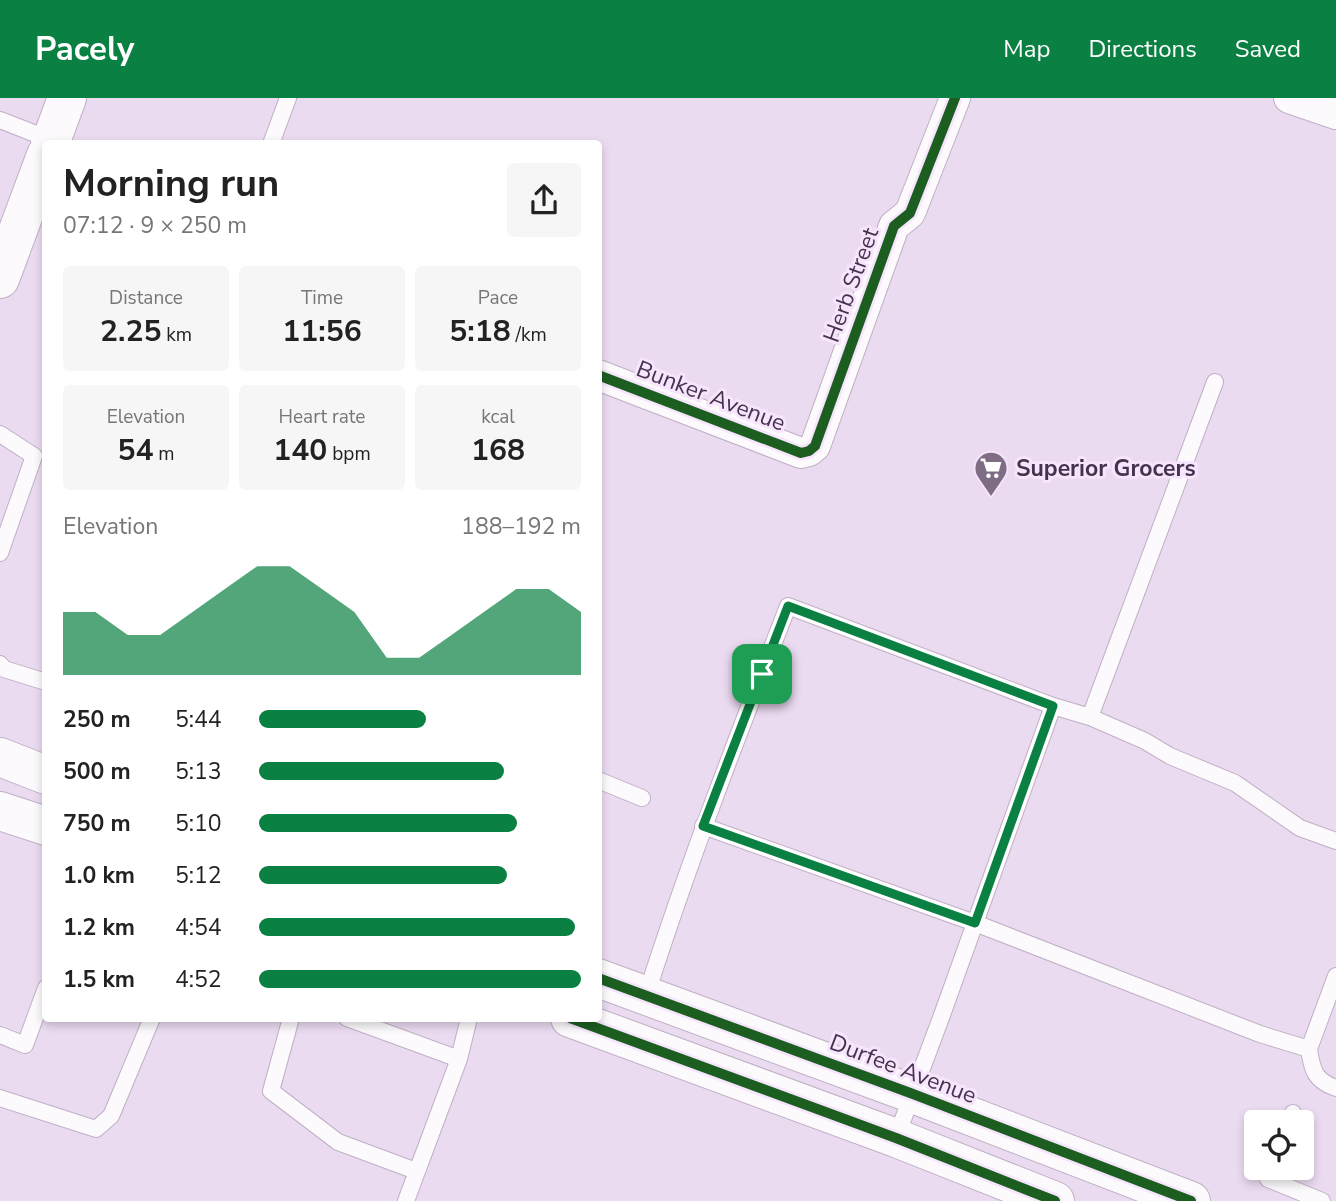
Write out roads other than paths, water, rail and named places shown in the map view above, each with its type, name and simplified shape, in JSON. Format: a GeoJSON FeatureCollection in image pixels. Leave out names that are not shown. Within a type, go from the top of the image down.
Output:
{"type":"FeatureCollection","features":[{"type":"Feature","properties":{"kind":"main road"},"geometry":{"type":"LineString","coordinates":[[52,140],[67,98]]}},
{"type":"Feature","properties":{"kind":"main road"},"geometry":{"type":"LineString","coordinates":[[0,279],[42,168]]}},
{"type":"Feature","properties":{"kind":"main road"},"geometry":{"type":"LineString","coordinates":[[0,757],[42,773]]}},
{"type":"Feature","properties":{"kind":"main road"},"geometry":{"type":"LineString","coordinates":[[1,818],[42,825]]}},
{"type":"Feature","properties":{"kind":"main road","name":"Durfee Avenue"},"geometry":{"type":"LineString","coordinates":[[602,980],[913,1094],[1191,1201]]}},
{"type":"Feature","properties":{"kind":"main road"},"geometry":{"type":"LineString","coordinates":[[581,1022],[896,1138],[1001,1186],[1055,1201]]}},
{"type":"Feature","properties":{"kind":"street","name":"Herb Street"},"geometry":{"type":"LineString","coordinates":[[809,451],[815,446],[894,226],[910,213],[955,98]]}},
{"type":"Feature","properties":{"kind":"street"},"geometry":{"type":"LineString","coordinates":[[1289,98],[1336,114]]}},
{"type":"Feature","properties":{"kind":"street","name":"Bunker Avenue"},"geometry":{"type":"LineString","coordinates":[[602,377],[801,453],[809,451]]}},
{"type":"Feature","properties":{"kind":"lane"},"geometry":{"type":"LineString","coordinates":[[272,140],[288,98]]}},
{"type":"Feature","properties":{"kind":"lane"},"geometry":{"type":"LineString","coordinates":[[0,120],[42,151]]}},
{"type":"Feature","properties":{"kind":"lane"},"geometry":{"type":"LineString","coordinates":[[1090,717],[1215,382]]}},
{"type":"Feature","properties":{"kind":"lane"},"geometry":{"type":"LineString","coordinates":[[0,434],[40,458],[0,553]]}},
{"type":"Feature","properties":{"kind":"lane"},"geometry":{"type":"LineString","coordinates":[[646,996],[703,826],[788,606],[1053,706],[1090,717],[1145,741],[1170,756],[1234,783],[1300,828],[1336,841]]}},
{"type":"Feature","properties":{"kind":"lane"},"geometry":{"type":"LineString","coordinates":[[0,664],[4,668],[42,681]]}},
{"type":"Feature","properties":{"kind":"lane"},"geometry":{"type":"LineString","coordinates":[[896,1138],[1053,706]]}},
{"type":"Feature","properties":{"kind":"lane"},"geometry":{"type":"LineString","coordinates":[[602,782],[642,798]]}},
{"type":"Feature","properties":{"kind":"lane"},"geometry":{"type":"LineString","coordinates":[[703,826],[975,923],[1261,1034],[1309,1049]]}},
{"type":"Feature","properties":{"kind":"lane"},"geometry":{"type":"LineString","coordinates":[[1336,976],[1309,1049],[1315,1076],[1323,1084],[1336,1088]]}},
{"type":"Feature","properties":{"kind":"lane"},"geometry":{"type":"LineString","coordinates":[[0,1035],[25,1045],[42,999]]}},
{"type":"Feature","properties":{"kind":"lane"},"geometry":{"type":"LineString","coordinates":[[0,1098],[96,1129],[111,1116],[150,1022]]}},
{"type":"Feature","properties":{"kind":"lane"},"geometry":{"type":"LineString","coordinates":[[289,1022],[271,1091],[338,1142],[416,1171]]}},
{"type":"Feature","properties":{"kind":"lane"},"geometry":{"type":"LineString","coordinates":[[358,1022],[459,1059]]}},
{"type":"Feature","properties":{"kind":"lane"},"geometry":{"type":"LineString","coordinates":[[406,1201],[459,1059],[469,1022]]}},
{"type":"Feature","properties":{"kind":"lane"},"geometry":{"type":"LineString","coordinates":[[1270,1180],[1322,1201]]}},
{"type":"Feature","properties":{"kind":"place","name":"Superior Grocers"},"geometry":{"type":"Point","coordinates":[991,498]}}]}
